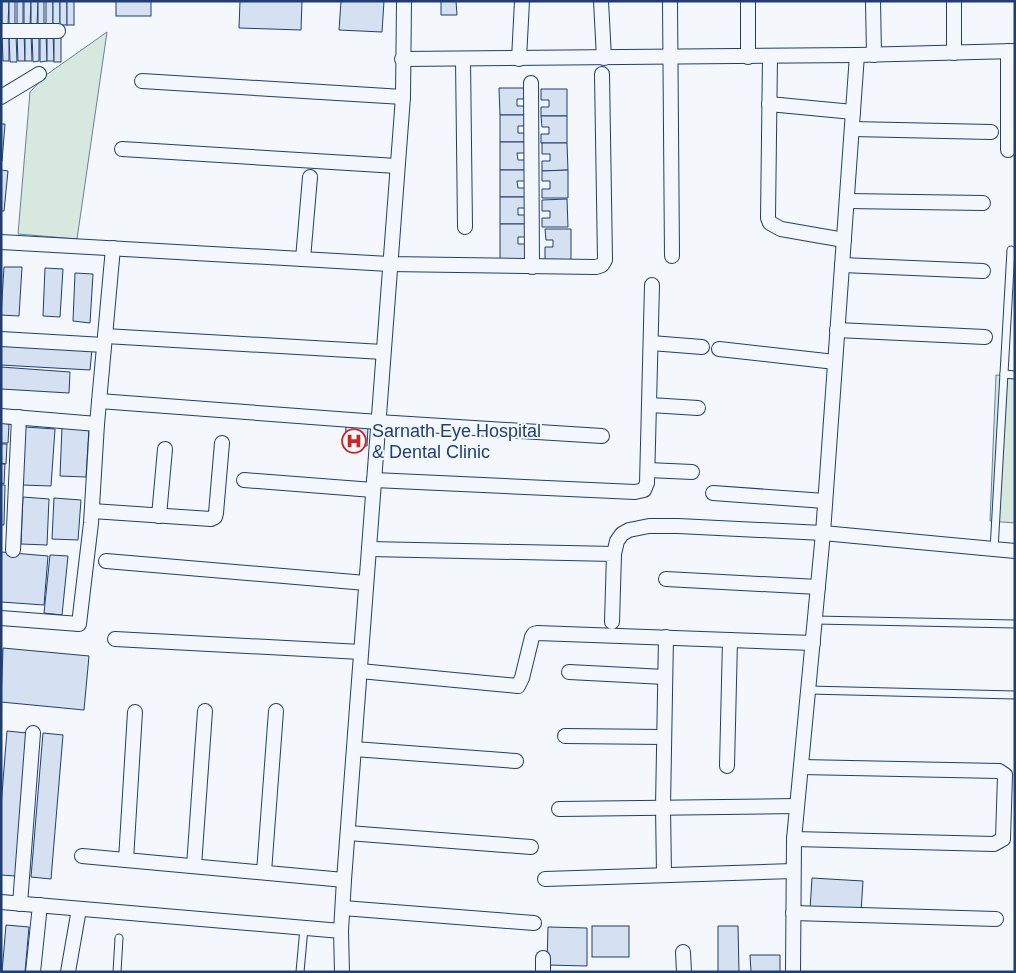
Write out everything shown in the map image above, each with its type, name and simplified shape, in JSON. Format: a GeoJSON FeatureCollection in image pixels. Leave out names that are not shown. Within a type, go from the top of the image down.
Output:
{"type":"FeatureCollection","features":[{"type":"Feature","properties":{"kind":"street"},"geometry":{"type":"LineString","coordinates":[[342,972],[341,931],[344,880],[403,97],[404,1]]}},
{"type":"Feature","properties":{"kind":"street"},"geometry":{"type":"LineString","coordinates":[[519,58],[522,1]]}},
{"type":"Feature","properties":{"kind":"street"},"geometry":{"type":"LineString","coordinates":[[601,1],[604,58]]}},
{"type":"Feature","properties":{"kind":"street"},"geometry":{"type":"LineString","coordinates":[[670,1],[672,256]]}},
{"type":"Feature","properties":{"kind":"street"},"geometry":{"type":"LineString","coordinates":[[748,1],[748,56]]}},
{"type":"Feature","properties":{"kind":"street"},"geometry":{"type":"LineString","coordinates":[[873,1],[874,55]]}},
{"type":"Feature","properties":{"kind":"street"},"geometry":{"type":"LineString","coordinates":[[954,1],[954,53]]}},
{"type":"Feature","properties":{"kind":"street"},"geometry":{"type":"LineString","coordinates":[[1,31],[58,31]]}},
{"type":"Feature","properties":{"kind":"street"},"geometry":{"type":"LineString","coordinates":[[402,59],[874,55],[1012,51],[1011,122],[1008,150]]}},
{"type":"Feature","properties":{"kind":"street"},"geometry":{"type":"LineString","coordinates":[[793,972],[794,840],[826,502],[857,55]]}},
{"type":"Feature","properties":{"kind":"street"},"geometry":{"type":"LineString","coordinates":[[770,56],[768,218],[770,223],[781,229],[844,240]]}},
{"type":"Feature","properties":{"kind":"street"},"geometry":{"type":"LineString","coordinates":[[463,59],[465,227]]}},
{"type":"Feature","properties":{"kind":"street"},"geometry":{"type":"LineString","coordinates":[[1,97],[39,74]]}},
{"type":"Feature","properties":{"kind":"street"},"geometry":{"type":"LineString","coordinates":[[1,242],[389,264],[596,267],[602,265],[605,260],[602,74]]}},
{"type":"Feature","properties":{"kind":"street"},"geometry":{"type":"LineString","coordinates":[[142,81],[403,97]]}},
{"type":"Feature","properties":{"kind":"street"},"geometry":{"type":"LineString","coordinates":[[531,83],[532,267]]}},
{"type":"Feature","properties":{"kind":"street"},"geometry":{"type":"LineString","coordinates":[[770,104],[853,112]]}},
{"type":"Feature","properties":{"kind":"street"},"geometry":{"type":"LineString","coordinates":[[852,129],[991,132]]}},
{"type":"Feature","properties":{"kind":"street"},"geometry":{"type":"LineString","coordinates":[[122,149],[397,166]]}},
{"type":"Feature","properties":{"kind":"street"},"geometry":{"type":"LineString","coordinates":[[303,259],[310,177]]}},
{"type":"Feature","properties":{"kind":"street"},"geometry":{"type":"LineString","coordinates":[[847,201],[983,203]]}},
{"type":"Feature","properties":{"kind":"street"},"geometry":{"type":"LineString","coordinates":[[1,618],[79,624],[92,511],[97,424],[113,248]]}},
{"type":"Feature","properties":{"kind":"street"},"geometry":{"type":"LineString","coordinates":[[842,264],[983,271]]}},
{"type":"Feature","properties":{"kind":"street"},"geometry":{"type":"LineString","coordinates":[[244,480],[635,492],[644,490],[647,483],[648,470],[652,285]]}},
{"type":"Feature","properties":{"kind":"street"},"geometry":{"type":"LineString","coordinates":[[837,330],[985,337]]}},
{"type":"Feature","properties":{"kind":"street"},"geometry":{"type":"LineString","coordinates":[[1,339],[104,340],[383,352]]}},
{"type":"Feature","properties":{"kind":"street"},"geometry":{"type":"LineString","coordinates":[[651,343],[702,347]]}},
{"type":"Feature","properties":{"kind":"street"},"geometry":{"type":"LineString","coordinates":[[719,349],[835,362]]}},
{"type":"Feature","properties":{"kind":"street"},"geometry":{"type":"LineString","coordinates":[[99,400],[378,422],[602,436]]}},
{"type":"Feature","properties":{"kind":"street"},"geometry":{"type":"LineString","coordinates":[[650,405],[698,408]]}},
{"type":"Feature","properties":{"kind":"street"},"geometry":{"type":"LineString","coordinates":[[1,416],[97,424]]}},
{"type":"Feature","properties":{"kind":"street"},"geometry":{"type":"LineString","coordinates":[[13,550],[20,417]]}},
{"type":"Feature","properties":{"kind":"street"},"geometry":{"type":"LineString","coordinates":[[92,511],[211,519],[215,517],[222,443]]}},
{"type":"Feature","properties":{"kind":"street"},"geometry":{"type":"LineString","coordinates":[[159,516],[165,449]]}},
{"type":"Feature","properties":{"kind":"street"},"geometry":{"type":"LineString","coordinates":[[648,470],[692,472]]}},
{"type":"Feature","properties":{"kind":"street"},"geometry":{"type":"LineString","coordinates":[[713,493],[826,502]]}},
{"type":"Feature","properties":{"kind":"street"},"geometry":{"type":"LineString","coordinates":[[612,622],[614,554],[617,541],[622,534],[629,530],[648,526],[823,533],[1015,551]]}},
{"type":"Feature","properties":{"kind":"street"},"geometry":{"type":"LineString","coordinates":[[369,549],[614,554]]}},
{"type":"Feature","properties":{"kind":"street"},"geometry":{"type":"LineString","coordinates":[[106,561],[366,583]]}},
{"type":"Feature","properties":{"kind":"street"},"geometry":{"type":"LineString","coordinates":[[666,579],[818,587]]}},
{"type":"Feature","properties":{"kind":"street"},"geometry":{"type":"LineString","coordinates":[[360,671],[518,686],[534,634],[813,643]]}},
{"type":"Feature","properties":{"kind":"street"},"geometry":{"type":"LineString","coordinates":[[664,875],[663,807],[666,637]]}},
{"type":"Feature","properties":{"kind":"street"},"geometry":{"type":"LineString","coordinates":[[115,639],[361,652]]}},
{"type":"Feature","properties":{"kind":"street"},"geometry":{"type":"LineString","coordinates":[[728,766],[730,640]]}},
{"type":"Feature","properties":{"kind":"street"},"geometry":{"type":"LineString","coordinates":[[569,672],[665,677]]}},
{"type":"Feature","properties":{"kind":"street"},"geometry":{"type":"LineString","coordinates":[[194,866],[205,711]]}},
{"type":"Feature","properties":{"kind":"street"},"geometry":{"type":"LineString","coordinates":[[264,872],[276,711]]}},
{"type":"Feature","properties":{"kind":"street"},"geometry":{"type":"LineString","coordinates":[[126,860],[135,712]]}},
{"type":"Feature","properties":{"kind":"street"},"geometry":{"type":"LineString","coordinates":[[20,904],[33,733]]}},
{"type":"Feature","properties":{"kind":"street"},"geometry":{"type":"LineString","coordinates":[[565,736],[664,737]]}},
{"type":"Feature","properties":{"kind":"street"},"geometry":{"type":"LineString","coordinates":[[354,749],[516,761]]}},
{"type":"Feature","properties":{"kind":"street"},"geometry":{"type":"LineString","coordinates":[[794,840],[994,844],[1003,839],[1005,776],[999,771],[801,767]]}},
{"type":"Feature","properties":{"kind":"street"},"geometry":{"type":"LineString","coordinates":[[559,809],[797,806]]}},
{"type":"Feature","properties":{"kind":"street"},"geometry":{"type":"LineString","coordinates":[[348,833],[531,847]]}},
{"type":"Feature","properties":{"kind":"street"},"geometry":{"type":"LineString","coordinates":[[82,856],[344,880]]}},
{"type":"Feature","properties":{"kind":"street"},"geometry":{"type":"LineString","coordinates":[[545,879],[794,871]]}},
{"type":"Feature","properties":{"kind":"street"},"geometry":{"type":"LineString","coordinates":[[1,902],[341,931]]}},
{"type":"Feature","properties":{"kind":"street"},"geometry":{"type":"LineString","coordinates":[[33,972],[40,906]]}},
{"type":"Feature","properties":{"kind":"street"},"geometry":{"type":"LineString","coordinates":[[343,908],[534,923]]}},
{"type":"Feature","properties":{"kind":"street"},"geometry":{"type":"LineString","coordinates":[[68,972],[78,909]]}},
{"type":"Feature","properties":{"kind":"street"},"geometry":{"type":"LineString","coordinates":[[793,913],[996,919]]}},
{"type":"Feature","properties":{"kind":"street"},"geometry":{"type":"LineString","coordinates":[[683,952],[684,972]]}},
{"type":"Feature","properties":{"kind":"lane"},"geometry":{"type":"LineString","coordinates":[[994,550],[1011,250]]}},
{"type":"Feature","properties":{"kind":"lane"},"geometry":{"type":"LineString","coordinates":[[1004,374],[1015,375]]}},
{"type":"Feature","properties":{"kind":"lane"},"geometry":{"type":"LineString","coordinates":[[815,620],[1015,624]]}},
{"type":"Feature","properties":{"kind":"lane"},"geometry":{"type":"LineString","coordinates":[[808,690],[1015,695]]}},
{"type":"Feature","properties":{"kind":"lane"},"geometry":{"type":"LineString","coordinates":[[300,972],[304,928]]}},
{"type":"Feature","properties":{"kind":"lane"},"geometry":{"type":"LineString","coordinates":[[117,972],[119,938]]}},
{"type":"Feature","properties":{"kind":"shaded area"},"geometry":{"type":"Polygon","coordinates":[[[107,32],[77,239],[18,234],[30,92],[46,75],[107,32]]]}},
{"type":"Feature","properties":{"kind":"shaded area"},"geometry":{"type":"Polygon","coordinates":[[[996,375],[1015,376],[1015,523],[990,521],[996,375]]]}},
{"type":"Feature","properties":{"kind":"building"},"geometry":{"type":"Polygon","coordinates":[[[2,1],[9,1],[8,25],[2,25],[2,1]]]}},
{"type":"Feature","properties":{"kind":"building"},"geometry":{"type":"Polygon","coordinates":[[[9,1],[15,1],[15,25],[9,25],[9,1]]]}},
{"type":"Feature","properties":{"kind":"building"},"geometry":{"type":"Polygon","coordinates":[[[17,1],[23,1],[23,26],[17,26],[17,1]]]}},
{"type":"Feature","properties":{"kind":"building"},"geometry":{"type":"Polygon","coordinates":[[[24,1],[31,1],[30,26],[24,26],[24,1]]]}},
{"type":"Feature","properties":{"kind":"building"},"geometry":{"type":"Polygon","coordinates":[[[31,1],[38,1],[37,26],[31,26],[31,1]]]}},
{"type":"Feature","properties":{"kind":"building"},"geometry":{"type":"Polygon","coordinates":[[[38,1],[44,1],[44,26],[38,26],[38,1]]]}},
{"type":"Feature","properties":{"kind":"building"},"geometry":{"type":"Polygon","coordinates":[[[46,1],[53,1],[53,25],[46,25],[46,1]]]}},
{"type":"Feature","properties":{"kind":"building"},"geometry":{"type":"Polygon","coordinates":[[[53,1],[60,1],[60,25],[53,25],[53,1]]]}},
{"type":"Feature","properties":{"kind":"building"},"geometry":{"type":"Polygon","coordinates":[[[60,1],[67,1],[67,25],[60,25],[60,1]]]}},
{"type":"Feature","properties":{"kind":"building"},"geometry":{"type":"Polygon","coordinates":[[[67,1],[74,1],[74,25],[67,25],[67,1]]]}},
{"type":"Feature","properties":{"kind":"building"},"geometry":{"type":"Polygon","coordinates":[[[116,1],[151,1],[151,16],[116,16],[116,1]]]}},
{"type":"Feature","properties":{"kind":"building"},"geometry":{"type":"Polygon","coordinates":[[[240,1],[302,1],[301,30],[239,28],[240,1]]]}},
{"type":"Feature","properties":{"kind":"building"},"geometry":{"type":"Polygon","coordinates":[[[341,1],[384,1],[382,32],[339,30],[341,1]]]}},
{"type":"Feature","properties":{"kind":"building"},"geometry":{"type":"Polygon","coordinates":[[[441,1],[456,1],[457,15],[441,15],[441,1]]]}},
{"type":"Feature","properties":{"kind":"building"},"geometry":{"type":"Polygon","coordinates":[[[2,33],[9,33],[9,61],[3,61],[2,33]]]}},
{"type":"Feature","properties":{"kind":"building"},"geometry":{"type":"Polygon","coordinates":[[[17,33],[24,33],[25,61],[18,61],[17,33]]]}},
{"type":"Feature","properties":{"kind":"building"},"geometry":{"type":"Polygon","coordinates":[[[25,33],[31,33],[32,61],[25,61],[25,33]]]}},
{"type":"Feature","properties":{"kind":"building"},"geometry":{"type":"Polygon","coordinates":[[[39,33],[39,61],[33,62],[32,34],[39,33]]]}},
{"type":"Feature","properties":{"kind":"building"},"geometry":{"type":"Polygon","coordinates":[[[46,33],[47,61],[40,62],[40,34],[46,33]]]}},
{"type":"Feature","properties":{"kind":"building"},"geometry":{"type":"Polygon","coordinates":[[[47,33],[53,33],[54,61],[47,61],[47,33]]]}},
{"type":"Feature","properties":{"kind":"building"},"geometry":{"type":"Polygon","coordinates":[[[9,34],[16,34],[17,62],[10,62],[9,34]]]}},
{"type":"Feature","properties":{"kind":"building"},"geometry":{"type":"Polygon","coordinates":[[[54,34],[61,34],[61,62],[54,62],[54,34]]]}},
{"type":"Feature","properties":{"kind":"building"},"geometry":{"type":"Polygon","coordinates":[[[499,88],[525,88],[525,99],[517,99],[517,106],[525,106],[526,115],[500,115],[499,88]]]}},
{"type":"Feature","properties":{"kind":"building"},"geometry":{"type":"Polygon","coordinates":[[[541,89],[567,89],[567,116],[541,116],[541,107],[549,107],[549,100],[541,100],[541,89]]]}},
{"type":"Feature","properties":{"kind":"building"},"geometry":{"type":"Polygon","coordinates":[[[500,115],[525,115],[525,126],[518,126],[518,133],[526,133],[526,142],[500,142],[500,115]]]}},
{"type":"Feature","properties":{"kind":"building"},"geometry":{"type":"Polygon","coordinates":[[[541,116],[567,116],[567,143],[541,143],[541,134],[549,134],[549,127],[542,127],[541,116]]]}},
{"type":"Feature","properties":{"kind":"building"},"geometry":{"type":"Polygon","coordinates":[[[1,124],[5,124],[2,161],[1,161],[1,124]]]}},
{"type":"Feature","properties":{"kind":"building"},"geometry":{"type":"Polygon","coordinates":[[[500,142],[525,142],[525,153],[517,153],[518,160],[526,160],[526,170],[500,170],[500,142]]]}},
{"type":"Feature","properties":{"kind":"building"},"geometry":{"type":"Polygon","coordinates":[[[542,143],[567,143],[568,170],[542,171],[542,161],[550,161],[550,154],[542,154],[542,143]]]}},
{"type":"Feature","properties":{"kind":"building"},"geometry":{"type":"Polygon","coordinates":[[[1,170],[8,171],[4,211],[1,211],[1,170]]]}},
{"type":"Feature","properties":{"kind":"building"},"geometry":{"type":"Polygon","coordinates":[[[500,170],[525,170],[525,181],[517,181],[518,188],[526,188],[526,197],[500,197],[500,170]]]}},
{"type":"Feature","properties":{"kind":"building"},"geometry":{"type":"Polygon","coordinates":[[[568,170],[568,198],[542,198],[542,189],[550,189],[550,181],[542,181],[542,171],[568,170]]]}},
{"type":"Feature","properties":{"kind":"building"},"geometry":{"type":"Polygon","coordinates":[[[500,197],[525,197],[526,208],[518,208],[518,215],[526,215],[526,224],[500,224],[500,197]]]}},
{"type":"Feature","properties":{"kind":"building"},"geometry":{"type":"Polygon","coordinates":[[[567,199],[568,227],[542,227],[542,218],[550,218],[550,211],[542,211],[542,200],[567,199]]]}},
{"type":"Feature","properties":{"kind":"building"},"geometry":{"type":"Polygon","coordinates":[[[500,224],[526,224],[526,237],[518,237],[518,244],[526,244],[526,262],[500,262],[500,224]]]}},
{"type":"Feature","properties":{"kind":"building"},"geometry":{"type":"Polygon","coordinates":[[[545,229],[571,229],[571,264],[545,265],[545,247],[553,247],[553,240],[546,240],[545,229]]]}},
{"type":"Feature","properties":{"kind":"building"},"geometry":{"type":"Polygon","coordinates":[[[4,267],[22,267],[19,316],[1,315],[4,267]]]}},
{"type":"Feature","properties":{"kind":"building"},"geometry":{"type":"Polygon","coordinates":[[[45,268],[63,269],[60,317],[43,316],[45,268]]]}},
{"type":"Feature","properties":{"kind":"building"},"geometry":{"type":"Polygon","coordinates":[[[75,273],[93,274],[90,323],[73,321],[75,273]]]}},
{"type":"Feature","properties":{"kind":"building"},"geometry":{"type":"Polygon","coordinates":[[[1,343],[92,349],[90,370],[1,365],[1,343]]]}},
{"type":"Feature","properties":{"kind":"building"},"geometry":{"type":"Polygon","coordinates":[[[1,367],[70,372],[69,393],[1,389],[1,367]]]}},
{"type":"Feature","properties":{"kind":"building"},"geometry":{"type":"Polygon","coordinates":[[[1,423],[9,424],[8,443],[1,443],[1,423]]]}},
{"type":"Feature","properties":{"kind":"building"},"geometry":{"type":"Polygon","coordinates":[[[346,426],[368,427],[367,446],[345,445],[346,426]]]}},
{"type":"Feature","properties":{"kind":"building"},"geometry":{"type":"Polygon","coordinates":[[[25,427],[55,429],[51,486],[22,485],[25,427]]]}},
{"type":"Feature","properties":{"kind":"building"},"geometry":{"type":"Polygon","coordinates":[[[62,427],[89,428],[86,477],[60,476],[62,427]]]}},
{"type":"Feature","properties":{"kind":"building"},"geometry":{"type":"Polygon","coordinates":[[[1,444],[7,444],[6,464],[1,463],[1,444]]]}},
{"type":"Feature","properties":{"kind":"building"},"geometry":{"type":"Polygon","coordinates":[[[1,464],[5,464],[4,484],[1,483],[1,464]]]}},
{"type":"Feature","properties":{"kind":"building"},"geometry":{"type":"Polygon","coordinates":[[[1,485],[5,485],[4,525],[1,525],[1,485]]]}},
{"type":"Feature","properties":{"kind":"building"},"geometry":{"type":"Polygon","coordinates":[[[23,497],[49,499],[47,545],[21,544],[23,497]]]}},
{"type":"Feature","properties":{"kind":"building"},"geometry":{"type":"Polygon","coordinates":[[[54,498],[81,500],[78,540],[52,539],[54,498]]]}},
{"type":"Feature","properties":{"kind":"building"},"geometry":{"type":"Polygon","coordinates":[[[1,552],[48,556],[44,605],[1,602],[1,552]]]}},
{"type":"Feature","properties":{"kind":"building"},"geometry":{"type":"Polygon","coordinates":[[[50,555],[68,556],[62,615],[44,613],[50,555]]]}},
{"type":"Feature","properties":{"kind":"building"},"geometry":{"type":"Polygon","coordinates":[[[3,648],[89,656],[84,710],[1,702],[3,648]]]}},
{"type":"Feature","properties":{"kind":"building"},"geometry":{"type":"Polygon","coordinates":[[[7,731],[27,733],[16,876],[1,875],[1,806],[7,731]]]}},
{"type":"Feature","properties":{"kind":"building"},"geometry":{"type":"Polygon","coordinates":[[[43,733],[63,735],[51,879],[31,877],[43,733]]]}},
{"type":"Feature","properties":{"kind":"building"},"geometry":{"type":"Polygon","coordinates":[[[812,878],[863,881],[861,912],[810,909],[812,878]]]}},
{"type":"Feature","properties":{"kind":"building"},"geometry":{"type":"Polygon","coordinates":[[[6,925],[29,927],[25,972],[2,972],[6,925]]]}},
{"type":"Feature","properties":{"kind":"building"},"geometry":{"type":"Polygon","coordinates":[[[592,926],[629,926],[629,957],[592,957],[592,926]]]}},
{"type":"Feature","properties":{"kind":"building"},"geometry":{"type":"Polygon","coordinates":[[[718,926],[738,926],[739,972],[718,972],[718,926]]]}},
{"type":"Feature","properties":{"kind":"building"},"geometry":{"type":"Polygon","coordinates":[[[548,927],[587,928],[587,966],[547,965],[548,927]]]}},
{"type":"Feature","properties":{"kind":"building"},"geometry":{"type":"Polygon","coordinates":[[[750,955],[780,955],[780,972],[751,972],[750,955]]]}},
{"type":"Feature","properties":{"kind":"place","name":"Sarnath Eye Hospital & Dental Clinic"},"geometry":{"type":"Point","coordinates":[354,441]}}]}
